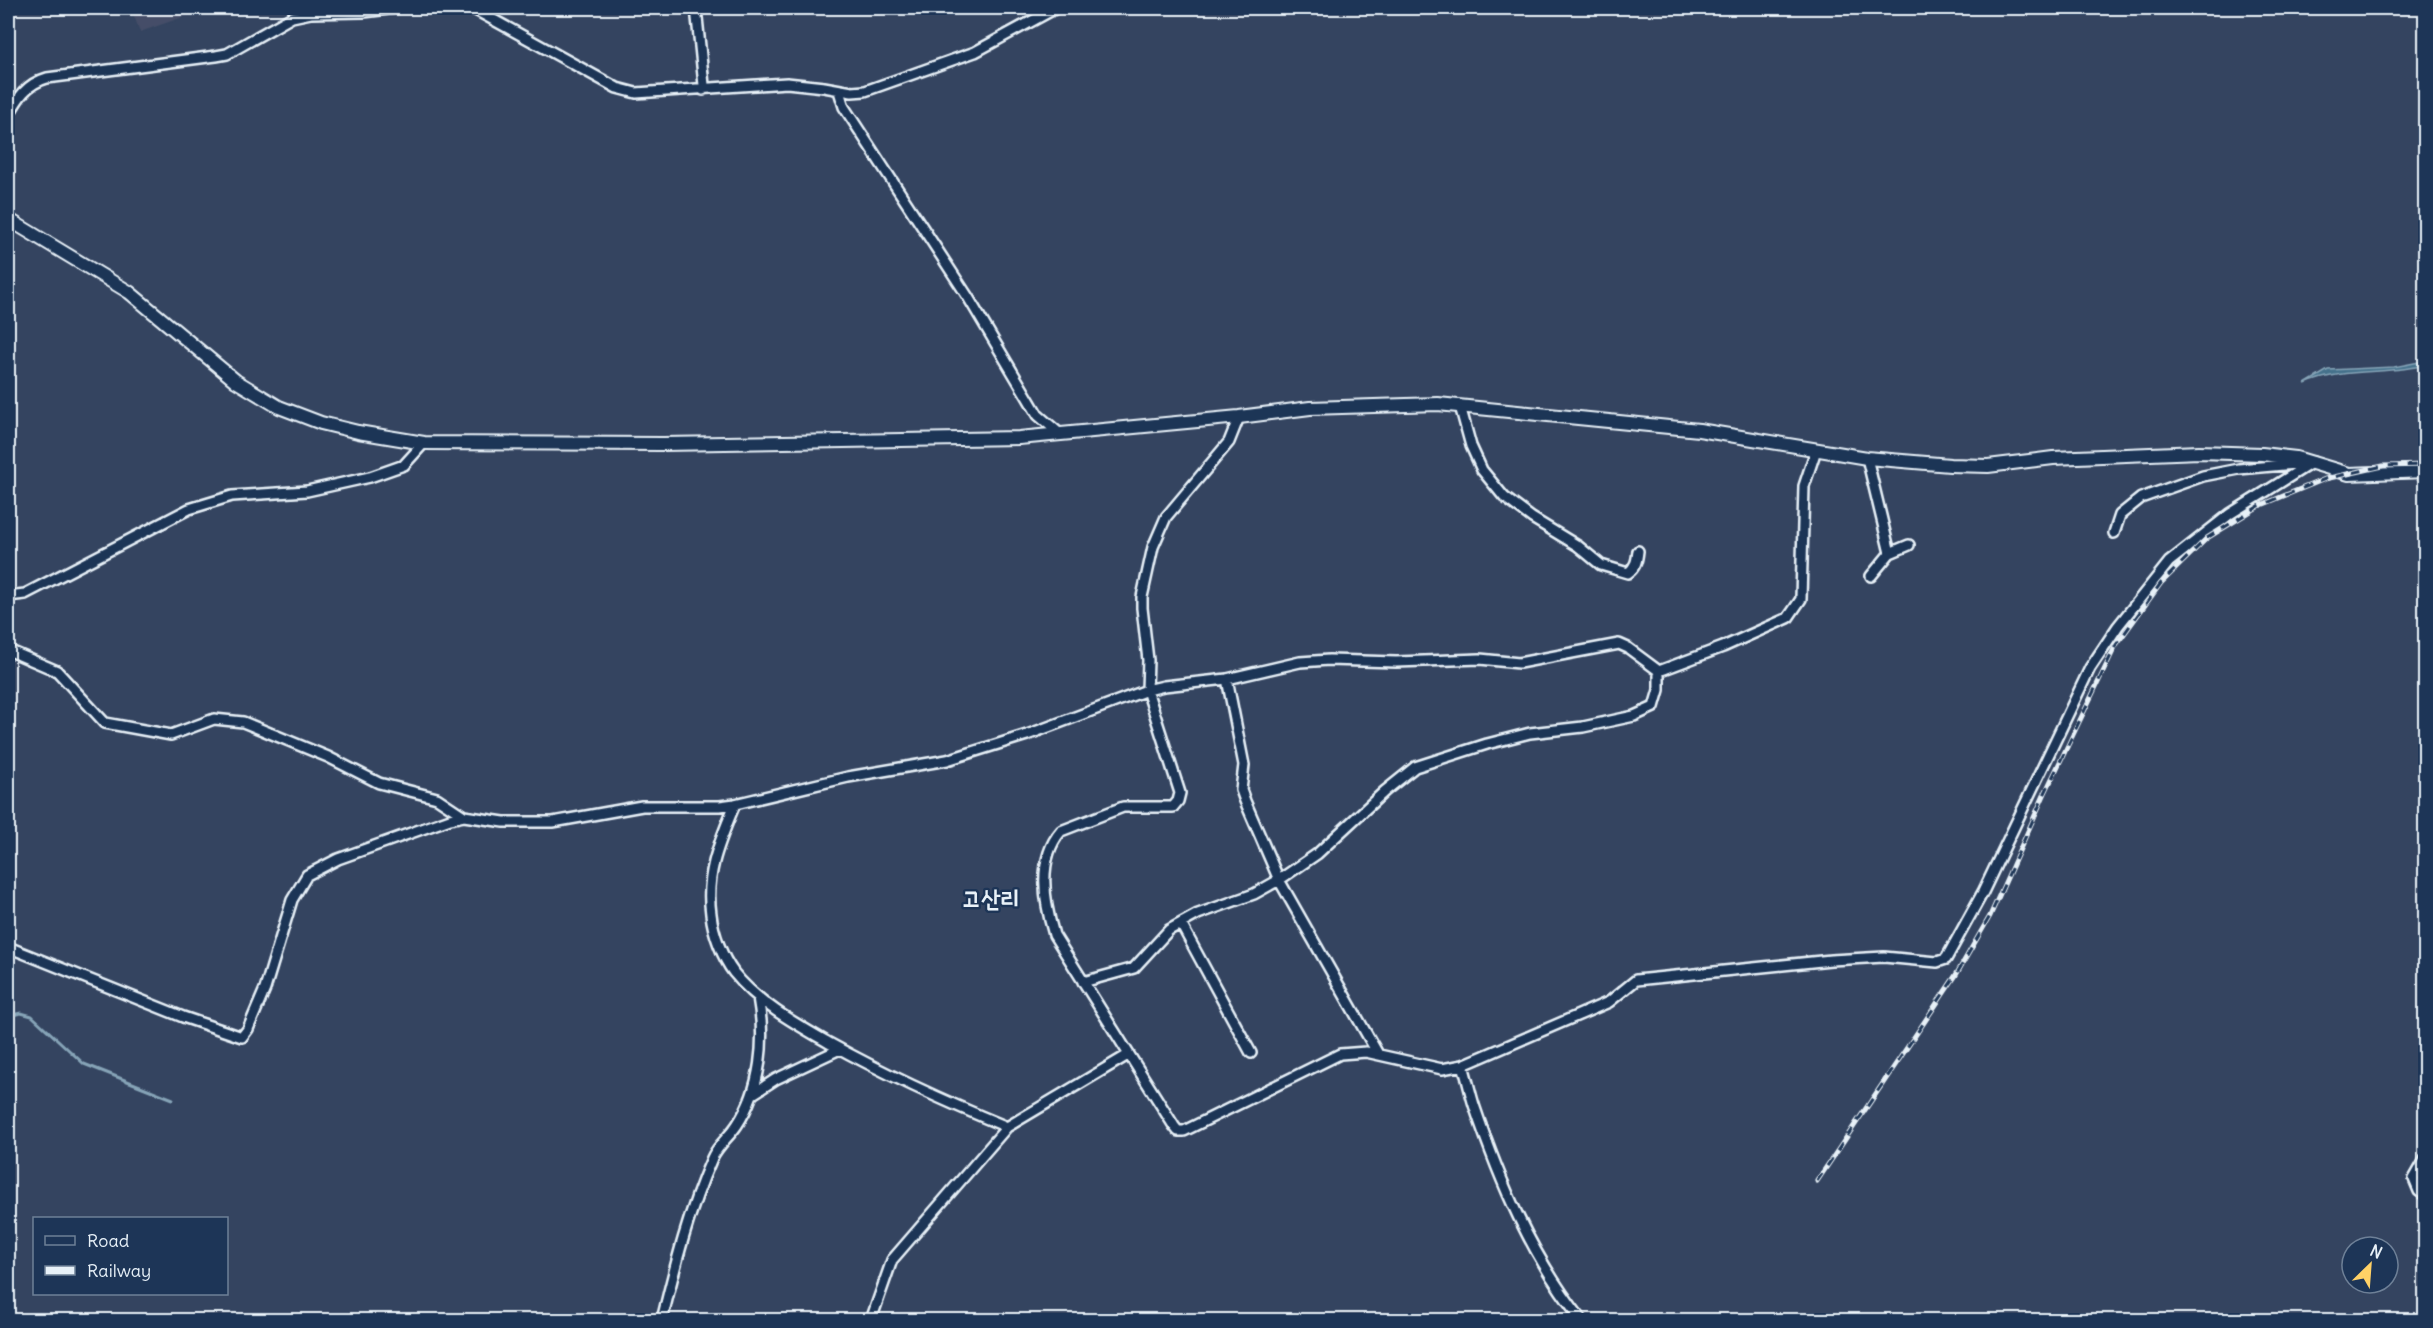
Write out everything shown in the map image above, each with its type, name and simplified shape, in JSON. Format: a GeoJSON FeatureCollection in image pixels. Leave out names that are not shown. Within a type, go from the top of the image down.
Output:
{"type":"FeatureCollection","features":[{"type":"Feature","properties":{"kind":"main road"},"geometry":{"type":"LineString","coordinates":[[8,219],[129,292],[236,381],[279,408],[321,423],[358,432],[424,443],[710,443],[1019,438],[1310,408],[1420,404],[1699,430],[1867,458],[1950,465],[1988,466],[2053,458],[2199,452],[2262,454],[2313,462],[2349,474],[2426,471]]}},
{"type":"Feature","properties":{"kind":"street"},"geometry":{"type":"LineString","coordinates":[[8,116],[18,97],[29,85],[46,78],[227,54],[278,23],[299,15],[397,8]]}},
{"type":"Feature","properties":{"kind":"street"},"geometry":{"type":"LineString","coordinates":[[472,8],[534,44],[628,93],[787,83],[839,91],[865,91],[954,60],[990,44],[1056,8]]}},
{"type":"Feature","properties":{"kind":"street"},"geometry":{"type":"LineString","coordinates":[[696,8],[704,75],[703,90]]}},
{"type":"Feature","properties":{"kind":"street"},"geometry":{"type":"LineString","coordinates":[[839,91],[844,107],[968,297],[1038,414],[1060,434]]}},
{"type":"Feature","properties":{"kind":"street"},"geometry":{"type":"LineString","coordinates":[[1460,406],[1471,446],[1482,471],[1504,496],[1532,518],[1578,546],[1601,565],[1628,573],[1637,562],[1638,551]]}},
{"type":"Feature","properties":{"kind":"street"},"geometry":{"type":"LineString","coordinates":[[1239,417],[1229,442],[1167,517],[1153,547],[1142,608],[1148,660],[1147,690],[1180,793],[1178,801],[1173,807],[1123,807],[1061,831],[1056,837],[1045,870],[1047,912],[1053,934],[1178,1131],[1184,1131],[1340,1054],[1366,1052],[1442,1069],[1463,1065],[1609,1002],[1636,980],[1831,960],[1884,957],[1937,962],[1946,959],[1983,892],[2090,668],[2118,626],[2169,562],[2230,514],[2313,462]]}},
{"type":"Feature","properties":{"kind":"street"},"geometry":{"type":"LineString","coordinates":[[8,596],[25,594],[189,509],[232,496],[307,491],[370,477],[404,465],[424,443]]}},
{"type":"Feature","properties":{"kind":"street"},"geometry":{"type":"LineString","coordinates":[[1659,671],[1723,647],[1788,618],[1796,608],[1801,599],[1804,486],[1816,450]]}},
{"type":"Feature","properties":{"kind":"street"},"geometry":{"type":"LineString","coordinates":[[1867,458],[1890,553]]}},
{"type":"Feature","properties":{"kind":"street"},"geometry":{"type":"LineString","coordinates":[[2114,533],[2120,515],[2141,498],[2222,472],[2313,462]]}},
{"type":"Feature","properties":{"kind":"street"},"geometry":{"type":"LineString","coordinates":[[1871,576],[1890,553],[1909,545]]}},
{"type":"Feature","properties":{"kind":"street"},"geometry":{"type":"LineString","coordinates":[[8,947],[183,1017],[242,1037],[248,1029],[265,989],[292,900],[308,875],[338,859],[450,819],[464,816],[504,822],[553,822],[642,806],[735,804],[848,777],[947,760],[1027,735],[1147,690],[1227,679],[1300,662],[1480,659],[1519,663],[1619,644],[1659,671]]}},
{"type":"Feature","properties":{"kind":"street"},"geometry":{"type":"LineString","coordinates":[[8,650],[57,671],[105,723],[171,735],[214,719],[243,722],[328,757],[379,783],[437,798],[464,816]]}},
{"type":"Feature","properties":{"kind":"street"},"geometry":{"type":"LineString","coordinates":[[1083,982],[1134,968],[1169,930],[1198,914],[1254,894],[1279,880],[1317,854],[1415,767],[1466,750],[1530,733],[1583,727],[1634,716],[1654,707],[1659,690],[1659,671]]}},
{"type":"Feature","properties":{"kind":"street"},"geometry":{"type":"LineString","coordinates":[[1227,679],[1244,765],[1241,790],[1279,880],[1378,1054]]}},
{"type":"Feature","properties":{"kind":"street"},"geometry":{"type":"LineString","coordinates":[[735,804],[718,843],[712,864],[709,891],[710,912],[720,946],[732,970],[758,997],[811,1033],[925,1092],[1007,1126]]}},
{"type":"Feature","properties":{"kind":"street"},"geometry":{"type":"LineString","coordinates":[[1181,924],[1251,1053]]}},
{"type":"Feature","properties":{"kind":"street"},"geometry":{"type":"LineString","coordinates":[[662,1320],[684,1237],[709,1166],[718,1146],[738,1124],[753,1094],[761,1037],[758,997]]}},
{"type":"Feature","properties":{"kind":"street"},"geometry":{"type":"LineString","coordinates":[[753,1094],[784,1075],[840,1049]]}},
{"type":"Feature","properties":{"kind":"street"},"geometry":{"type":"LineString","coordinates":[[872,1320],[892,1260],[1007,1126],[1128,1055]]}},
{"type":"Feature","properties":{"kind":"street"},"geometry":{"type":"LineString","coordinates":[[1463,1065],[1490,1150],[1518,1219],[1548,1273],[1582,1320]]}},
{"type":"Feature","properties":{"kind":"street"},"geometry":{"type":"LineString","coordinates":[[2426,1158],[2414,1179],[2419,1191],[2426,1196]]}},
{"type":"Feature","properties":{"kind":"shaded area"},"geometry":{"type":"Polygon","coordinates":[[[131,8],[209,8],[140,32],[131,8]]]}},
{"type":"Feature","properties":{"kind":"shaded area"},"geometry":{"type":"Polygon","coordinates":[[[2425,361],[2425,365],[2410,368],[2334,375],[2305,384],[2328,370],[2394,367],[2425,361]]]}},
{"type":"Feature","properties":{"kind":"waterway"},"geometry":{"type":"LineString","coordinates":[[8,1016],[21,1013],[32,1016],[84,1064],[173,1099]]}},
{"type":"Feature","properties":{"kind":"railway"},"geometry":{"type":"LineString","coordinates":[[1817,1181],[1956,975],[1990,916],[2045,793],[2116,645],[2161,583],[2207,538],[2259,506],[2325,479],[2383,466],[2426,465]]}},
{"type":"Feature","properties":{"kind":"district","name":"고산리"},"geometry":{"type":"Point","coordinates":[991,899]}}]}
